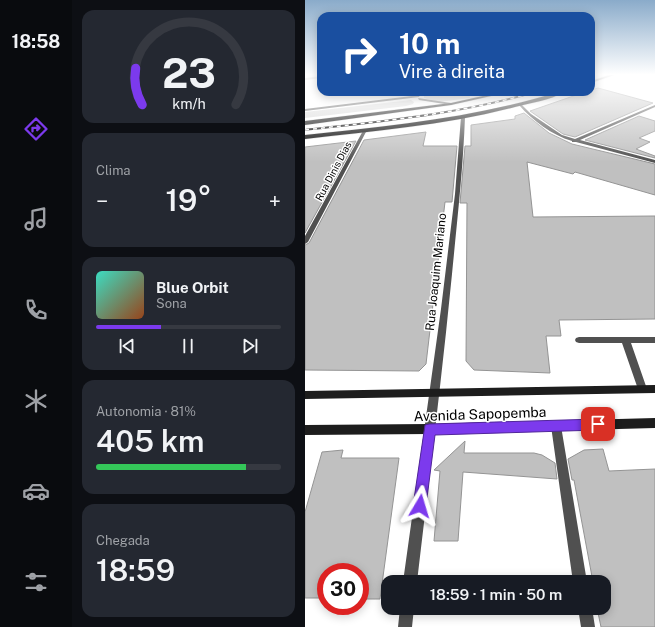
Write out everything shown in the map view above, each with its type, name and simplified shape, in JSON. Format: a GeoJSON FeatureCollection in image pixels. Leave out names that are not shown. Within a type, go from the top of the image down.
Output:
{"type":"FeatureCollection","features":[{"type":"Feature","properties":{"kind":"main road"},"geometry":{"type":"LineString","coordinates":[[305,123],[449,104]]}},
{"type":"Feature","properties":{"kind":"main road"},"geometry":{"type":"LineString","coordinates":[[305,137],[463,117],[521,105]]}},
{"type":"Feature","properties":{"kind":"main road","name":"Avenida Sapopemba"},"geometry":{"type":"LineString","coordinates":[[305,395],[435,394],[655,389]]}},
{"type":"Feature","properties":{"kind":"main road","name":"Avenida Sapopemba"},"geometry":{"type":"LineString","coordinates":[[305,430],[429,429],[655,423]]}},
{"type":"Feature","properties":{"kind":"street"},"geometry":{"type":"LineString","coordinates":[[305,110],[352,104]]}},
{"type":"Feature","properties":{"kind":"street"},"geometry":{"type":"LineString","coordinates":[[411,110],[416,104]]}},
{"type":"Feature","properties":{"kind":"street"},"geometry":{"type":"LineString","coordinates":[[521,105],[530,115],[560,136],[655,162]]}},
{"type":"Feature","properties":{"kind":"street"},"geometry":{"type":"LineString","coordinates":[[574,141],[655,106]]}},
{"type":"Feature","properties":{"kind":"street","name":"Rua Joaquim Mariano"},"geometry":{"type":"LineString","coordinates":[[411,575],[429,429],[435,394],[455,216],[463,117]]}},
{"type":"Feature","properties":{"kind":"street","name":"Rua Dinis Dias"},"geometry":{"type":"LineString","coordinates":[[305,242],[365,130]]}},
{"type":"Feature","properties":{"kind":"street"},"geometry":{"type":"LineString","coordinates":[[579,340],[655,340]]}},
{"type":"Feature","properties":{"kind":"street"},"geometry":{"type":"LineString","coordinates":[[625,340],[642,389]]}},
{"type":"Feature","properties":{"kind":"street"},"geometry":{"type":"LineString","coordinates":[[556,426],[579,575]]}},
{"type":"Feature","properties":{"kind":"street"},"geometry":{"type":"LineString","coordinates":[[405,627],[406,615]]}},
{"type":"Feature","properties":{"kind":"street"},"geometry":{"type":"LineString","coordinates":[[586,615],[588,627]]}},
{"type":"Feature","properties":{"kind":"shaded area"},"geometry":{"type":"Polygon","coordinates":[[[373,104],[412,104],[305,118],[305,112],[373,104]]]}},
{"type":"Feature","properties":{"kind":"building"},"geometry":{"type":"Polygon","coordinates":[[[550,104],[650,104],[575,137],[563,134],[530,111],[550,104]]]}},
{"type":"Feature","properties":{"kind":"building"},"geometry":{"type":"Polygon","coordinates":[[[524,113],[549,133],[572,144],[655,164],[655,195],[575,172],[573,174],[527,162],[533,217],[655,216],[655,319],[559,320],[561,336],[546,336],[550,373],[474,370],[466,361],[467,203],[460,203],[465,146],[471,146],[471,125],[515,119],[515,116],[524,113]]]}},
{"type":"Feature","properties":{"kind":"building"},"geometry":{"type":"Polygon","coordinates":[[[639,116],[655,121],[655,131],[639,138],[650,142],[636,149],[655,156],[655,158],[585,140],[639,116]]]}},
{"type":"Feature","properties":{"kind":"building"},"geometry":{"type":"Polygon","coordinates":[[[426,132],[423,146],[457,146],[452,202],[445,202],[426,364],[419,371],[305,370],[305,245],[309,243],[364,140],[426,132]]]}},
{"type":"Feature","properties":{"kind":"building"},"geometry":{"type":"Polygon","coordinates":[[[356,141],[305,233],[305,147],[356,141]]]}},
{"type":"Feature","properties":{"kind":"building"},"geometry":{"type":"Polygon","coordinates":[[[465,441],[464,453],[534,453],[542,455],[555,463],[557,479],[463,472],[458,541],[434,541],[440,471],[434,470],[465,441]]]}},
{"type":"Feature","properties":{"kind":"building"},"geometry":{"type":"Polygon","coordinates":[[[603,449],[609,471],[655,469],[655,627],[601,627],[598,615],[611,615],[611,575],[592,575],[574,480],[572,480],[568,459],[584,450],[603,449]]]}},
{"type":"Feature","properties":{"kind":"building"},"geometry":{"type":"Polygon","coordinates":[[[343,450],[341,458],[399,458],[383,575],[381,575],[380,599],[369,599],[369,563],[317,563],[317,598],[305,598],[305,512],[322,452],[343,450]]]}},
{"type":"Feature","properties":{"kind":"railway"},"geometry":{"type":"LineString","coordinates":[[305,130],[421,116],[486,104]]}},
{"type":"Feature","properties":{"kind":"route"},"geometry":{"type":"LineString","coordinates":[[420,506],[429,429],[598,424]]}}]}
